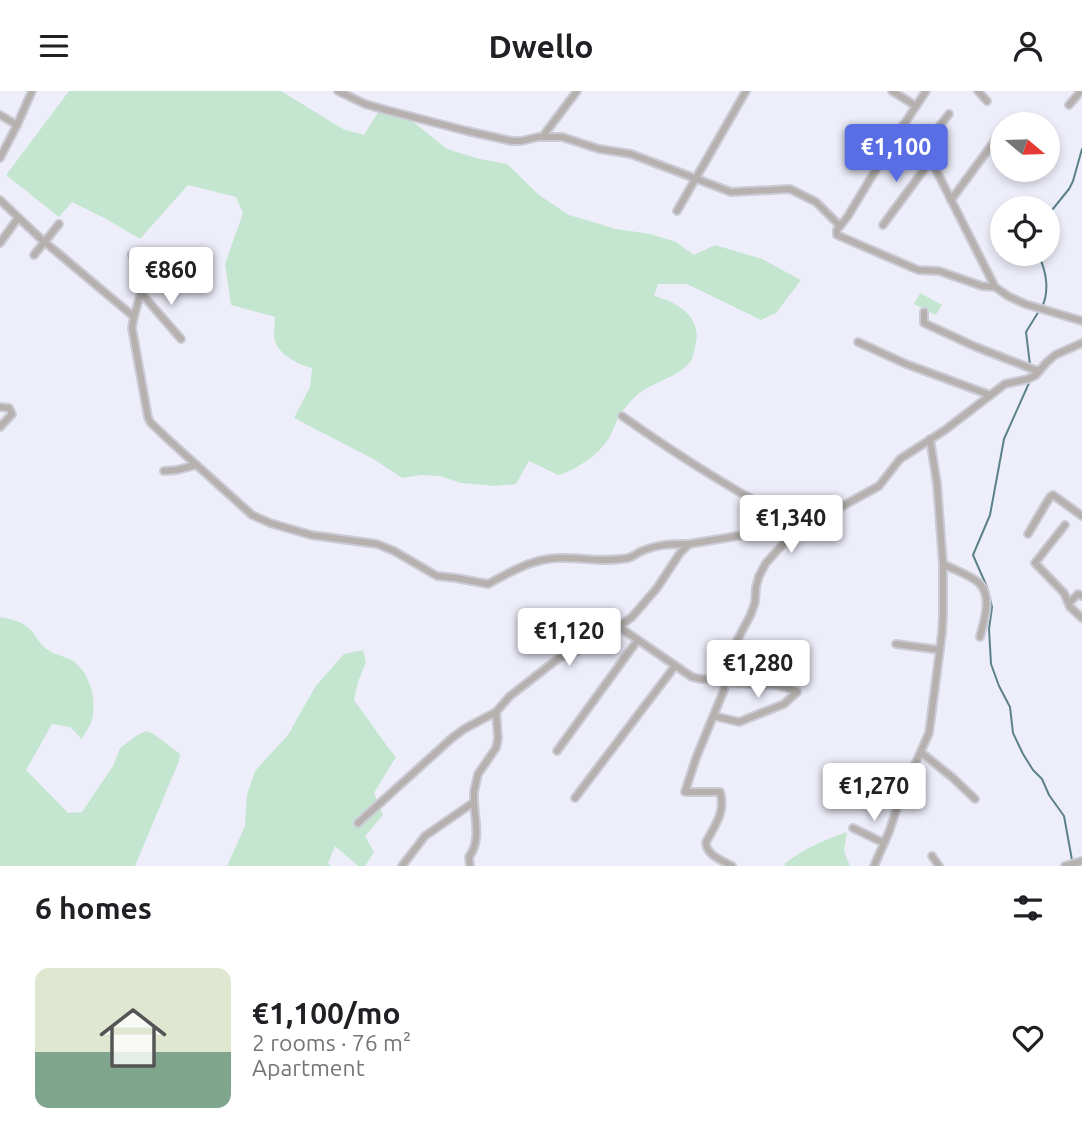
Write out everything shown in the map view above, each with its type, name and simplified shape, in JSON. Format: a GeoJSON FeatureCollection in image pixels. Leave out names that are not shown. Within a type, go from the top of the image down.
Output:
{"type":"FeatureCollection","features":[{"type":"Feature","properties":{"kind":"street"},"geometry":{"type":"LineString","coordinates":[[0,158],[3,145],[17,125],[32,91]]}},
{"type":"Feature","properties":{"kind":"street"},"geometry":{"type":"LineString","coordinates":[[338,91],[376,107],[512,141],[544,136],[562,137],[599,149],[631,154],[731,192],[790,189],[816,202],[840,226]]}},
{"type":"Feature","properties":{"kind":"street"},"geometry":{"type":"LineString","coordinates":[[544,136],[577,91]]}},
{"type":"Feature","properties":{"kind":"street"},"geometry":{"type":"LineString","coordinates":[[677,211],[746,91]]}},
{"type":"Feature","properties":{"kind":"street"},"geometry":{"type":"LineString","coordinates":[[892,91],[916,106]]}},
{"type":"Feature","properties":{"kind":"street"},"geometry":{"type":"LineString","coordinates":[[926,91],[840,226],[837,235],[918,270],[939,271],[982,286],[995,287],[1025,304],[1082,321]]}},
{"type":"Feature","properties":{"kind":"street"},"geometry":{"type":"LineString","coordinates":[[978,91],[987,101]]}},
{"type":"Feature","properties":{"kind":"street"},"geometry":{"type":"LineString","coordinates":[[1069,105],[1081,91]]}},
{"type":"Feature","properties":{"kind":"street"},"geometry":{"type":"LineString","coordinates":[[923,147],[949,114]]}},
{"type":"Feature","properties":{"kind":"street"},"geometry":{"type":"LineString","coordinates":[[0,115],[17,125]]}},
{"type":"Feature","properties":{"kind":"street"},"geometry":{"type":"LineString","coordinates":[[903,125],[931,160],[995,287]]}},
{"type":"Feature","properties":{"kind":"street"},"geometry":{"type":"LineString","coordinates":[[951,200],[990,147]]}},
{"type":"Feature","properties":{"kind":"street"},"geometry":{"type":"LineString","coordinates":[[883,225],[931,160]]}},
{"type":"Feature","properties":{"kind":"street"},"geometry":{"type":"LineString","coordinates":[[0,200],[133,316]]}},
{"type":"Feature","properties":{"kind":"street"},"geometry":{"type":"LineString","coordinates":[[0,243],[18,218]]}},
{"type":"Feature","properties":{"kind":"street"},"geometry":{"type":"LineString","coordinates":[[34,255],[59,224]]}},
{"type":"Feature","properties":{"kind":"street"},"geometry":{"type":"LineString","coordinates":[[132,255],[144,263],[145,269],[132,328],[148,417],[157,429],[252,515],[270,523],[311,535],[377,544],[437,576],[488,584],[513,569],[537,560],[558,558],[602,561],[631,557],[665,544],[690,544],[768,531],[797,531]]}},
{"type":"Feature","properties":{"kind":"street"},"geometry":{"type":"LineString","coordinates":[[141,293],[181,338]]}},
{"type":"Feature","properties":{"kind":"street"},"geometry":{"type":"LineString","coordinates":[[924,312],[924,323],[976,347],[1037,370]]}},
{"type":"Feature","properties":{"kind":"street"},"geometry":{"type":"LineString","coordinates":[[858,342],[906,364],[990,395]]}},
{"type":"Feature","properties":{"kind":"street"},"geometry":{"type":"LineString","coordinates":[[732,866],[711,853],[706,845],[720,817],[720,792],[685,792],[714,716],[722,669],[751,614],[759,576],[775,552],[797,531],[878,486],[900,459],[945,430],[1005,384],[1036,375],[1037,370],[1055,355],[1082,343]]}},
{"type":"Feature","properties":{"kind":"street"},"geometry":{"type":"LineString","coordinates":[[0,407],[9,408],[11,411],[9,418],[0,426]]}},
{"type":"Feature","properties":{"kind":"street"},"geometry":{"type":"LineString","coordinates":[[622,416],[721,482],[806,526]]}},
{"type":"Feature","properties":{"kind":"street"},"geometry":{"type":"LineString","coordinates":[[874,866],[929,733],[940,650],[943,564],[937,484],[930,439]]}},
{"type":"Feature","properties":{"kind":"street"},"geometry":{"type":"LineString","coordinates":[[164,471],[196,465]]}},
{"type":"Feature","properties":{"kind":"street"},"geometry":{"type":"LineString","coordinates":[[1028,534],[1050,497],[1054,495],[1082,516]]}},
{"type":"Feature","properties":{"kind":"street"},"geometry":{"type":"LineString","coordinates":[[1065,525],[1035,563],[1064,593],[1070,607],[1082,618]]}},
{"type":"Feature","properties":{"kind":"street"},"geometry":{"type":"LineString","coordinates":[[358,823],[452,738],[496,712],[510,696],[559,658],[592,646],[632,617],[657,588],[680,553],[690,544]]}},
{"type":"Feature","properties":{"kind":"street"},"geometry":{"type":"LineString","coordinates":[[943,564],[970,577],[984,589],[985,620],[980,637]]}},
{"type":"Feature","properties":{"kind":"street"},"geometry":{"type":"LineString","coordinates":[[1069,603],[1078,594],[1082,596]]}},
{"type":"Feature","properties":{"kind":"street"},"geometry":{"type":"LineString","coordinates":[[619,627],[692,677],[774,686],[797,692],[784,704],[739,722],[714,716]]}},
{"type":"Feature","properties":{"kind":"street"},"geometry":{"type":"LineString","coordinates":[[557,751],[637,641]]}},
{"type":"Feature","properties":{"kind":"street"},"geometry":{"type":"LineString","coordinates":[[896,644],[940,650]]}},
{"type":"Feature","properties":{"kind":"street"},"geometry":{"type":"LineString","coordinates":[[575,798],[675,666]]}},
{"type":"Feature","properties":{"kind":"street"},"geometry":{"type":"LineString","coordinates":[[470,866],[469,857],[477,842],[474,792],[478,775],[496,748],[496,712]]}},
{"type":"Feature","properties":{"kind":"street"},"geometry":{"type":"LineString","coordinates":[[922,753],[975,799]]}},
{"type":"Feature","properties":{"kind":"street"},"geometry":{"type":"LineString","coordinates":[[402,866],[425,836],[474,802]]}},
{"type":"Feature","properties":{"kind":"street"},"geometry":{"type":"LineString","coordinates":[[853,828],[884,843]]}},
{"type":"Feature","properties":{"kind":"street"},"geometry":{"type":"LineString","coordinates":[[932,856],[939,866]]}},
{"type":"Feature","properties":{"kind":"street"},"geometry":{"type":"LineString","coordinates":[[1065,866],[1082,861]]}},
{"type":"Feature","properties":{"kind":"green space"},"geometry":{"type":"Polygon","coordinates":[[[69,91],[281,91],[343,129],[364,135],[379,111],[412,121],[447,149],[507,164],[539,195],[569,215],[676,242],[694,255],[715,245],[762,259],[801,280],[776,313],[761,320],[687,284],[658,284],[654,296],[680,307],[696,328],[697,337],[692,359],[685,368],[635,397],[620,415],[605,444],[593,456],[572,469],[558,475],[529,461],[516,484],[495,486],[461,483],[440,476],[402,478],[375,460],[294,418],[310,387],[312,368],[290,359],[277,346],[274,335],[275,317],[231,305],[225,264],[243,213],[236,197],[188,185],[140,239],[72,202],[59,217],[6,175],[69,91]]]}},
{"type":"Feature","properties":{"kind":"green space"},"geometry":{"type":"Polygon","coordinates":[[[920,293],[942,305],[936,315],[914,304],[920,293]]]}},
{"type":"Feature","properties":{"kind":"green space"},"geometry":{"type":"Polygon","coordinates":[[[0,617],[23,624],[45,648],[73,661],[84,672],[91,687],[94,704],[92,720],[82,739],[70,727],[52,724],[26,770],[68,813],[82,812],[113,766],[120,748],[136,736],[146,731],[154,734],[180,754],[135,866],[0,866],[0,617]]]}},
{"type":"Feature","properties":{"kind":"green space"},"geometry":{"type":"Polygon","coordinates":[[[363,650],[366,662],[354,700],[396,757],[374,793],[383,815],[365,836],[374,852],[365,866],[358,866],[335,846],[328,863],[331,866],[227,866],[245,826],[247,795],[255,771],[288,735],[315,687],[344,654],[363,650]]]}},
{"type":"Feature","properties":{"kind":"green space"},"geometry":{"type":"Polygon","coordinates":[[[847,832],[844,851],[850,866],[784,864],[814,845],[847,832]]]}},
{"type":"Feature","properties":{"kind":"waterway"},"geometry":{"type":"LineString","coordinates":[[1060,200],[1073,181],[1082,149]]}},
{"type":"Feature","properties":{"kind":"waterway"},"geometry":{"type":"LineString","coordinates":[[1042,307],[1046,294],[1043,266]]}},
{"type":"Feature","properties":{"kind":"waterway"},"geometry":{"type":"LineString","coordinates":[[1030,365],[1026,332],[1039,311]]}},
{"type":"Feature","properties":{"kind":"waterway"},"geometry":{"type":"LineString","coordinates":[[1029,383],[1004,439],[990,515],[973,555],[987,587],[992,607],[989,629],[991,664],[1010,707],[1013,733],[1023,754],[1064,816],[1072,860]]}}]}
